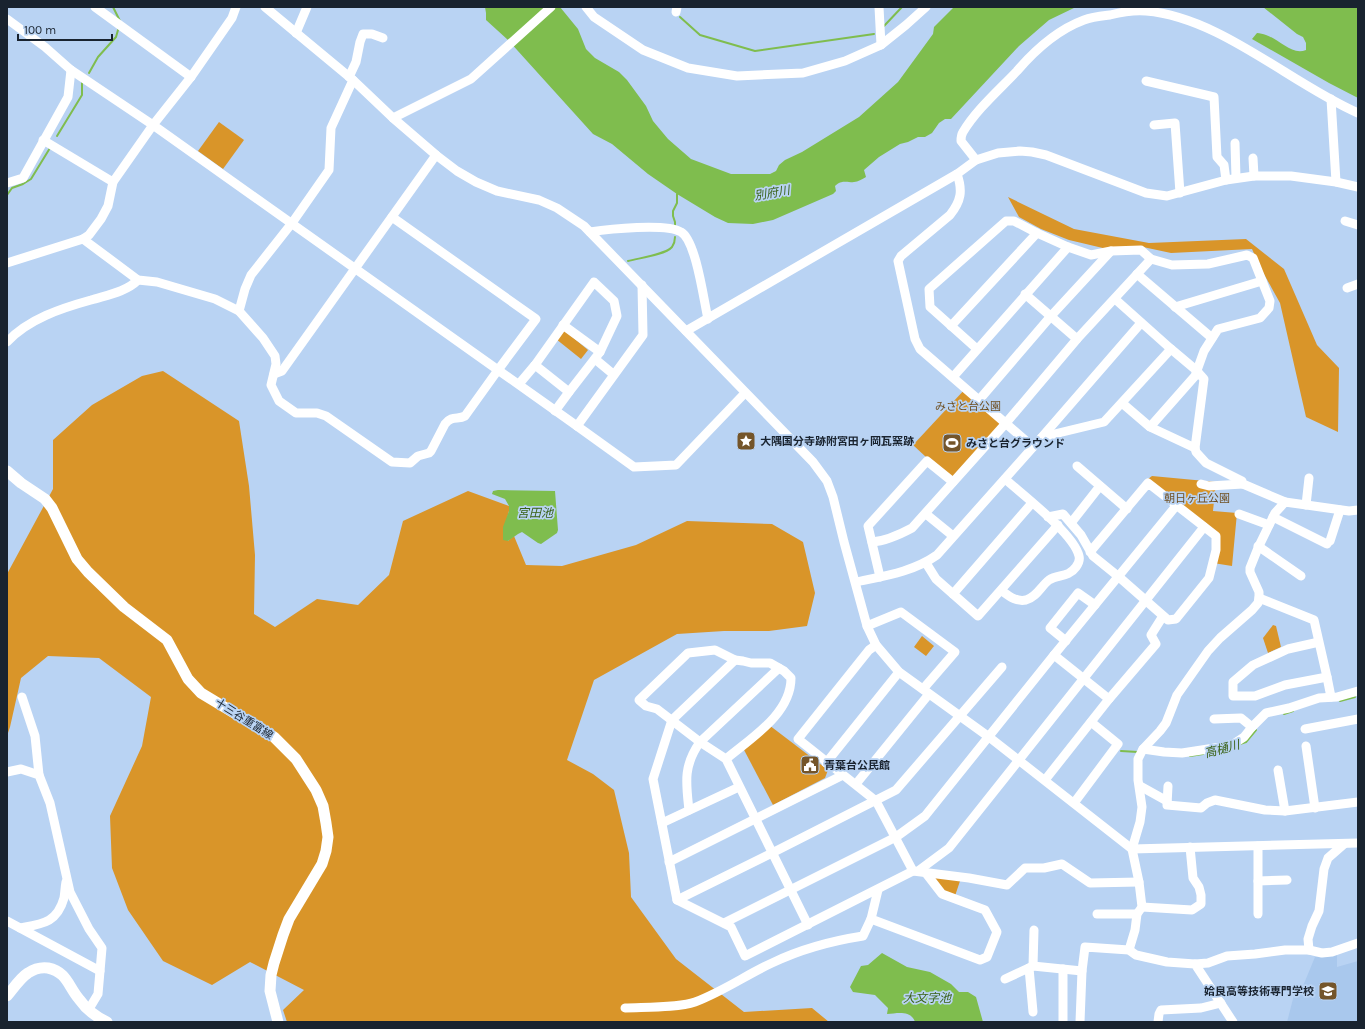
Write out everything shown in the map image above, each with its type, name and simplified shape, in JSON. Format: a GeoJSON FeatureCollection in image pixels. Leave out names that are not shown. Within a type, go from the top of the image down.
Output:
{"type":"FeatureCollection","features":[{"type":"Feature","properties":{"kind":"main road","name":"十三谷重富線"},"geometry":{"type":"LineString","coordinates":[[7,472],[21,484],[44,498],[52,508],[77,559],[88,572],[124,607],[167,640],[188,679],[201,693],[274,737],[296,759],[316,790],[323,806],[326,823],[328,837],[326,851],[322,864],[289,919],[274,963],[271,975],[270,991],[278,1022]]}},
{"type":"Feature","properties":{"kind":"main road"},"geometry":{"type":"LineString","coordinates":[[7,996],[26,974],[35,969],[46,968],[57,970],[63,975],[79,999],[101,1019],[107,1022]]}},
{"type":"Feature","properties":{"kind":"street"},"geometry":{"type":"LineString","coordinates":[[95,7],[191,76]]}},
{"type":"Feature","properties":{"kind":"street"},"geometry":{"type":"LineString","coordinates":[[7,263],[84,238],[89,235],[108,206],[113,182],[232,18],[236,7]]}},
{"type":"Feature","properties":{"kind":"street"},"geometry":{"type":"LineString","coordinates":[[265,7],[351,79],[436,155],[457,171],[476,182],[498,191],[539,200],[557,208],[584,226],[813,462],[827,480],[833,497],[867,626],[876,646],[899,672],[989,737],[1132,849],[1358,843]]}},
{"type":"Feature","properties":{"kind":"street"},"geometry":{"type":"LineString","coordinates":[[296,33],[307,7]]}},
{"type":"Feature","properties":{"kind":"street"},"geometry":{"type":"LineString","coordinates":[[393,118],[471,79],[551,7]]}},
{"type":"Feature","properties":{"kind":"street"},"geometry":{"type":"LineString","coordinates":[[586,7],[594,17],[643,50],[688,68],[737,76],[803,73],[845,61],[881,45],[926,7]]}},
{"type":"Feature","properties":{"kind":"street"},"geometry":{"type":"LineString","coordinates":[[879,7],[881,45]]}},
{"type":"Feature","properties":{"kind":"street"},"geometry":{"type":"LineString","coordinates":[[976,160],[961,141],[962,134],[978,113],[1031,55],[1066,28],[1084,19],[1119,13],[1146,11],[1166,14],[1211,30],[1358,113]]}},
{"type":"Feature","properties":{"kind":"street"},"geometry":{"type":"LineString","coordinates":[[7,20],[45,47],[71,70],[153,125],[292,223],[634,467],[676,465],[745,393]]}},
{"type":"Feature","properties":{"kind":"street"},"geometry":{"type":"LineString","coordinates":[[239,312],[245,289],[252,275],[292,223],[329,170],[331,128],[351,79],[360,42],[364,34],[372,34],[383,38]]}},
{"type":"Feature","properties":{"kind":"street"},"geometry":{"type":"LineString","coordinates":[[7,183],[23,178],[68,97],[71,70]]}},
{"type":"Feature","properties":{"kind":"street"},"geometry":{"type":"LineString","coordinates":[[1146,81],[1214,97],[1217,157],[1224,165],[1226,180]]}},
{"type":"Feature","properties":{"kind":"street"},"geometry":{"type":"LineString","coordinates":[[1331,99],[1336,182]]}},
{"type":"Feature","properties":{"kind":"street"},"geometry":{"type":"LineString","coordinates":[[1154,125],[1175,123],[1180,193]]}},
{"type":"Feature","properties":{"kind":"street"},"geometry":{"type":"LineString","coordinates":[[43,140],[113,182]]}},
{"type":"Feature","properties":{"kind":"street"},"geometry":{"type":"LineString","coordinates":[[1235,143],[1236,178]]}},
{"type":"Feature","properties":{"kind":"street"},"geometry":{"type":"LineString","coordinates":[[686,331],[957,174],[976,160],[1008,152],[1032,152],[1046,155],[1146,193],[1167,196],[1226,180],[1254,176],[1291,176],[1336,182],[1358,187]]}},
{"type":"Feature","properties":{"kind":"street"},"geometry":{"type":"LineString","coordinates":[[274,374],[282,371],[436,155]]}},
{"type":"Feature","properties":{"kind":"street"},"geometry":{"type":"LineString","coordinates":[[1253,158],[1254,176]]}},
{"type":"Feature","properties":{"kind":"street"},"geometry":{"type":"LineString","coordinates":[[957,174],[961,184],[960,198],[957,207],[950,215],[901,256],[898,261],[911,325],[917,345],[1033,447]]}},
{"type":"Feature","properties":{"kind":"street"},"geometry":{"type":"LineString","coordinates":[[84,238],[138,280],[157,282],[215,299],[239,312],[272,349],[276,364],[271,385],[276,397],[289,409],[296,413],[317,412],[322,414],[392,462],[410,463],[418,456],[431,451],[448,420],[453,418],[462,418],[465,416],[536,319],[392,218]]}},
{"type":"Feature","properties":{"kind":"street"},"geometry":{"type":"LineString","coordinates":[[977,349],[930,308],[929,289],[1006,220],[1014,221],[1068,247],[1091,255],[1111,251],[1141,250],[1151,259],[1172,265],[1208,264],[1247,255],[1253,258],[1270,301],[1269,308],[1260,318],[1218,329],[1204,350],[1195,376],[1150,427]]}},
{"type":"Feature","properties":{"kind":"street"},"geometry":{"type":"LineString","coordinates":[[1345,222],[1358,225]]}},
{"type":"Feature","properties":{"kind":"street"},"geometry":{"type":"LineString","coordinates":[[590,232],[607,229],[660,227],[681,232],[687,238],[694,255],[708,319]]}},
{"type":"Feature","properties":{"kind":"street"},"geometry":{"type":"LineString","coordinates":[[951,326],[1037,233]]}},
{"type":"Feature","properties":{"kind":"street"},"geometry":{"type":"LineString","coordinates":[[953,377],[1068,247]]}},
{"type":"Feature","properties":{"kind":"street"},"geometry":{"type":"LineString","coordinates":[[979,400],[1051,316],[1111,251]]}},
{"type":"Feature","properties":{"kind":"street"},"geometry":{"type":"LineString","coordinates":[[872,542],[879,542],[898,536],[912,528],[926,514],[1077,339],[1151,259]]}},
{"type":"Feature","properties":{"kind":"street"},"geometry":{"type":"LineString","coordinates":[[1137,274],[1212,338]]}},
{"type":"Feature","properties":{"kind":"street"},"geometry":{"type":"LineString","coordinates":[[7,342],[22,328],[34,321],[79,303],[127,289],[138,280]]}},
{"type":"Feature","properties":{"kind":"street"},"geometry":{"type":"LineString","coordinates":[[1175,307],[1262,281]]}},
{"type":"Feature","properties":{"kind":"street"},"geometry":{"type":"LineString","coordinates":[[519,384],[535,365],[594,282],[614,301],[617,316],[598,355],[556,411]]}},
{"type":"Feature","properties":{"kind":"street"},"geometry":{"type":"LineString","coordinates":[[1347,288],[1358,284]]}},
{"type":"Feature","properties":{"kind":"street"},"geometry":{"type":"LineString","coordinates":[[576,426],[643,335],[642,285]]}},
{"type":"Feature","properties":{"kind":"street"},"geometry":{"type":"LineString","coordinates":[[1025,294],[1077,339]]}},
{"type":"Feature","properties":{"kind":"street"},"geometry":{"type":"LineString","coordinates":[[1115,299],[1196,370],[1204,379],[1195,448],[1196,452],[1206,463],[1242,482],[1243,484],[1284,502],[1340,510],[1358,510]]}},
{"type":"Feature","properties":{"kind":"street"},"geometry":{"type":"LineString","coordinates":[[856,582],[912,569],[926,563],[937,555],[1141,323]]}},
{"type":"Feature","properties":{"kind":"street"},"geometry":{"type":"LineString","coordinates":[[563,325],[598,355],[613,374]]}},
{"type":"Feature","properties":{"kind":"street"},"geometry":{"type":"LineString","coordinates":[[1042,437],[1104,422],[1171,349]]}},
{"type":"Feature","properties":{"kind":"street"},"geometry":{"type":"LineString","coordinates":[[535,365],[569,392]]}},
{"type":"Feature","properties":{"kind":"street"},"geometry":{"type":"LineString","coordinates":[[1122,403],[1150,427],[1195,448]]}},
{"type":"Feature","properties":{"kind":"street"},"geometry":{"type":"LineString","coordinates":[[880,577],[868,526],[927,461],[953,482]]}},
{"type":"Feature","properties":{"kind":"street"},"geometry":{"type":"LineString","coordinates":[[1077,466],[1126,509]]}},
{"type":"Feature","properties":{"kind":"street"},"geometry":{"type":"LineString","coordinates":[[1306,505],[1309,478]]}},
{"type":"Feature","properties":{"kind":"street"},"geometry":{"type":"LineString","coordinates":[[1002,590],[1014,599],[1020,601],[1027,600],[1033,597],[1050,580],[1067,575],[1074,570],[1079,563],[1076,548],[1071,540],[1058,526],[1005,479]]}},
{"type":"Feature","properties":{"kind":"street"},"geometry":{"type":"LineString","coordinates":[[1048,517],[1063,514],[1081,535],[1090,552],[1093,556],[1168,620],[1176,619],[1209,578],[1216,550],[1216,536],[1148,483],[1090,552]]}},
{"type":"Feature","properties":{"kind":"street"},"geometry":{"type":"LineString","coordinates":[[1201,484],[1209,486],[1243,484]]}},
{"type":"Feature","properties":{"kind":"street"},"geometry":{"type":"LineString","coordinates":[[1071,523],[1100,486]]}},
{"type":"Feature","properties":{"kind":"street"},"geometry":{"type":"LineString","coordinates":[[1130,950],[1140,911],[1139,882],[1132,849],[1140,822],[1142,807],[1138,774],[1138,759],[1143,749],[1166,723],[1178,695],[1208,651],[1258,603],[1260,598],[1259,592],[1250,572],[1250,568],[1258,546],[1271,521],[1284,502]]}},
{"type":"Feature","properties":{"kind":"street"},"geometry":{"type":"LineString","coordinates":[[953,594],[1032,503]]}},
{"type":"Feature","properties":{"kind":"street"},"geometry":{"type":"LineString","coordinates":[[724,923],[896,837],[926,816],[1054,655],[1176,506]]}},
{"type":"Feature","properties":{"kind":"street"},"geometry":{"type":"LineString","coordinates":[[1239,514],[1271,521],[1329,542],[1340,510]]}},
{"type":"Feature","properties":{"kind":"street"},"geometry":{"type":"LineString","coordinates":[[926,514],[953,536]]}},
{"type":"Feature","properties":{"kind":"street"},"geometry":{"type":"LineString","coordinates":[[926,563],[936,579],[978,616],[1058,526]]}},
{"type":"Feature","properties":{"kind":"street"},"geometry":{"type":"LineString","coordinates":[[677,900],[731,927],[745,956],[919,871],[949,848],[1204,527]]}},
{"type":"Feature","properties":{"kind":"street"},"geometry":{"type":"LineString","coordinates":[[1258,546],[1301,576]]}},
{"type":"Feature","properties":{"kind":"street"},"geometry":{"type":"LineString","coordinates":[[1066,641],[1050,628],[1078,593],[1096,605]]}},
{"type":"Feature","properties":{"kind":"street"},"geometry":{"type":"LineString","coordinates":[[1260,598],[1314,620],[1331,697]]}},
{"type":"Feature","properties":{"kind":"street"},"geometry":{"type":"LineString","coordinates":[[856,784],[955,652],[901,612],[867,626]]}},
{"type":"Feature","properties":{"kind":"street"},"geometry":{"type":"LineString","coordinates":[[1045,780],[1109,699],[1156,644],[1151,635],[1163,616]]}},
{"type":"Feature","properties":{"kind":"street"},"geometry":{"type":"LineString","coordinates":[[1319,642],[1288,649],[1253,665],[1233,682],[1233,696],[1255,696],[1285,685],[1327,677]]}},
{"type":"Feature","properties":{"kind":"street"},"geometry":{"type":"LineString","coordinates":[[871,919],[980,960],[987,957],[997,932],[985,910],[942,894],[919,871],[896,837],[876,800],[798,740],[869,650],[876,646]]}},
{"type":"Feature","properties":{"kind":"street"},"geometry":{"type":"LineString","coordinates":[[726,759],[766,726],[777,714],[787,697],[791,686],[791,678],[784,671],[770,663],[751,663],[735,660],[715,650],[688,653],[639,700],[646,706],[657,709],[700,742],[726,759],[808,924]]}},
{"type":"Feature","properties":{"kind":"street"},"geometry":{"type":"LineString","coordinates":[[1054,655],[1109,699]]}},
{"type":"Feature","properties":{"kind":"street"},"geometry":{"type":"LineString","coordinates":[[677,900],[653,779],[672,720],[735,660]]}},
{"type":"Feature","properties":{"kind":"street"},"geometry":{"type":"LineString","coordinates":[[677,900],[896,790],[959,715],[1002,667]]}},
{"type":"Feature","properties":{"kind":"street"},"geometry":{"type":"LineString","coordinates":[[689,810],[686,774],[690,760],[700,742],[779,668]]}},
{"type":"Feature","properties":{"kind":"street"},"geometry":{"type":"LineString","coordinates":[[826,763],[899,672]]}},
{"type":"Feature","properties":{"kind":"street"},"geometry":{"type":"LineString","coordinates":[[1143,749],[1182,753],[1221,747],[1235,743],[1244,737],[1266,713],[1289,708],[1319,698],[1346,695],[1358,691]]}},
{"type":"Feature","properties":{"kind":"street"},"geometry":{"type":"LineString","coordinates":[[22,698],[35,736],[39,775],[50,803],[70,892],[89,929],[102,948],[98,994],[89,1009]]}},
{"type":"Feature","properties":{"kind":"street"},"geometry":{"type":"LineString","coordinates":[[1214,719],[1241,718],[1252,727]]}},
{"type":"Feature","properties":{"kind":"street"},"geometry":{"type":"LineString","coordinates":[[1305,729],[1358,719]]}},
{"type":"Feature","properties":{"kind":"street"},"geometry":{"type":"LineString","coordinates":[[1074,803],[1118,744],[1091,722]]}},
{"type":"Feature","properties":{"kind":"street"},"geometry":{"type":"LineString","coordinates":[[1306,746],[1314,808]]}},
{"type":"Feature","properties":{"kind":"street"},"geometry":{"type":"LineString","coordinates":[[7,772],[21,769],[39,775]]}},
{"type":"Feature","properties":{"kind":"street"},"geometry":{"type":"LineString","coordinates":[[1278,770],[1285,811]]}},
{"type":"Feature","properties":{"kind":"street"},"geometry":{"type":"LineString","coordinates":[[669,862],[843,775]]}},
{"type":"Feature","properties":{"kind":"street"},"geometry":{"type":"LineString","coordinates":[[1140,786],[1167,801]]}},
{"type":"Feature","properties":{"kind":"street"},"geometry":{"type":"LineString","coordinates":[[1168,786],[1166,805],[1201,808],[1207,803],[1215,800],[1265,810],[1285,811],[1358,802]]}},
{"type":"Feature","properties":{"kind":"street"},"geometry":{"type":"LineString","coordinates":[[662,823],[739,787]]}},
{"type":"Feature","properties":{"kind":"street"},"geometry":{"type":"LineString","coordinates":[[1309,950],[1308,939],[1319,911],[1324,869],[1328,858],[1344,844]]}},
{"type":"Feature","properties":{"kind":"street"},"geometry":{"type":"LineString","coordinates":[[1258,846],[1258,914]]}},
{"type":"Feature","properties":{"kind":"street"},"geometry":{"type":"LineString","coordinates":[[1097,914],[1192,910],[1201,904],[1199,887],[1193,878],[1190,847]]}},
{"type":"Feature","properties":{"kind":"street"},"geometry":{"type":"LineString","coordinates":[[919,871],[969,878],[1007,886],[1025,868],[1044,868],[1062,864],[1090,883],[1139,882]]}},
{"type":"Feature","properties":{"kind":"street"},"geometry":{"type":"LineString","coordinates":[[20,928],[51,920],[58,911],[63,898],[67,877]]}},
{"type":"Feature","properties":{"kind":"street"},"geometry":{"type":"LineString","coordinates":[[1258,881],[1288,880]]}},
{"type":"Feature","properties":{"kind":"street"},"geometry":{"type":"LineString","coordinates":[[625,1008],[683,1005],[695,1002],[779,960],[808,948],[834,941],[863,936],[871,919],[878,890]]}},
{"type":"Feature","properties":{"kind":"street"},"geometry":{"type":"LineString","coordinates":[[7,921],[100,971]]}},
{"type":"Feature","properties":{"kind":"street"},"geometry":{"type":"LineString","coordinates":[[1033,1012],[1031,967],[1034,930]]}},
{"type":"Feature","properties":{"kind":"street"},"geometry":{"type":"LineString","coordinates":[[1080,1022],[1082,971],[1085,947],[1130,950],[1136,955],[1167,962],[1195,964],[1208,963],[1227,956],[1285,950],[1309,950],[1322,953],[1332,952],[1358,943]]}},
{"type":"Feature","properties":{"kind":"street"},"geometry":{"type":"LineString","coordinates":[[1195,964],[1233,1022]]}},
{"type":"Feature","properties":{"kind":"street"},"geometry":{"type":"LineString","coordinates":[[1005,979],[1031,967],[1082,971]]}},
{"type":"Feature","properties":{"kind":"street"},"geometry":{"type":"LineString","coordinates":[[1063,969],[1063,1021]]}},
{"type":"Feature","properties":{"kind":"street"},"geometry":{"type":"LineString","coordinates":[[1158,1022],[1161,1010],[1202,1008],[1221,1003]]}},
{"type":"Feature","properties":{"kind":"shaded area","name":"姶良高等技術専門学校"},"geometry":{"type":"Polygon","coordinates":[[[1337,955],[1337,967],[1358,961],[1358,1022],[1287,1022],[1294,995],[1303,986],[1315,957],[1337,955]]]}},
{"type":"Feature","properties":{"kind":"green space"},"geometry":{"type":"Polygon","coordinates":[[[219,122],[244,140],[223,169],[198,151],[219,122]]]}},
{"type":"Feature","properties":{"kind":"green space"},"geometry":{"type":"Polygon","coordinates":[[[1008,197],[1074,229],[1149,243],[1246,239],[1284,269],[1317,345],[1339,368],[1338,432],[1306,417],[1280,303],[1252,249],[1171,253],[1143,247],[1107,249],[1069,240],[1041,229],[1019,217],[1008,197]]]}},
{"type":"Feature","properties":{"kind":"green space"},"geometry":{"type":"Polygon","coordinates":[[[564,330],[588,350],[581,359],[556,339],[564,330]]]}},
{"type":"Feature","properties":{"kind":"green space"},"geometry":{"type":"Polygon","coordinates":[[[163,371],[239,421],[249,486],[255,555],[254,614],[275,627],[317,599],[358,605],[389,575],[403,521],[468,491],[509,506],[503,534],[508,541],[514,536],[526,565],[562,566],[636,545],[687,521],[772,524],[803,542],[815,593],[807,626],[769,631],[724,631],[677,634],[594,680],[567,760],[593,774],[614,790],[629,853],[631,897],[676,959],[744,1012],[812,1008],[829,1022],[287,1022],[283,1010],[304,990],[250,962],[212,985],[163,961],[128,910],[112,868],[110,816],[142,746],[151,697],[99,658],[48,656],[21,678],[7,736],[7,574],[53,489],[53,440],[92,405],[142,376],[163,371]]]}},
{"type":"Feature","properties":{"kind":"green space","name":"みさと台グラウンド"},"geometry":{"type":"Polygon","coordinates":[[[966,388],[1006,423],[953,482],[913,445],[966,388]]]}},
{"type":"Feature","properties":{"kind":"green space","name":"朝日ヶ丘公園"},"geometry":{"type":"Polygon","coordinates":[[[1152,476],[1216,482],[1213,511],[1237,513],[1232,566],[1213,563],[1215,535],[1148,479],[1152,476]]]}},
{"type":"Feature","properties":{"kind":"green space"},"geometry":{"type":"Polygon","coordinates":[[[1273,625],[1276,626],[1281,647],[1268,653],[1263,638],[1273,625]]]}},
{"type":"Feature","properties":{"kind":"green space"},"geometry":{"type":"Polygon","coordinates":[[[922,636],[934,646],[926,656],[914,647],[922,636]]]}},
{"type":"Feature","properties":{"kind":"green space"},"geometry":{"type":"Polygon","coordinates":[[[769,725],[828,770],[825,778],[773,805],[743,748],[769,725]]]}},
{"type":"Feature","properties":{"kind":"green space"},"geometry":{"type":"Polygon","coordinates":[[[934,877],[961,878],[955,896],[944,892],[934,877]]]}},
{"type":"Feature","properties":{"kind":"water","name":"別府川"},"geometry":{"type":"Polygon","coordinates":[[[485,7],[560,7],[578,29],[586,49],[595,58],[619,72],[627,80],[646,106],[653,121],[668,139],[691,159],[731,174],[770,174],[776,171],[779,165],[785,160],[802,152],[859,117],[898,82],[933,34],[934,27],[954,7],[1076,7],[1049,20],[1019,46],[951,119],[945,119],[939,123],[932,133],[925,137],[918,137],[900,144],[879,157],[864,170],[866,177],[856,182],[840,183],[835,186],[836,191],[833,194],[773,220],[753,224],[728,223],[715,217],[648,174],[612,144],[593,134],[508,40],[486,20],[485,7]]]}},
{"type":"Feature","properties":{"kind":"water"},"geometry":{"type":"Polygon","coordinates":[[[1263,7],[1358,7],[1358,98],[1252,39],[1257,33],[1260,33],[1271,37],[1296,51],[1306,50],[1306,43],[1303,37],[1263,7]]]}},
{"type":"Feature","properties":{"kind":"water","name":"宮田池"},"geometry":{"type":"Polygon","coordinates":[[[493,491],[555,491],[557,533],[541,544],[522,532],[508,541],[503,540],[503,527],[509,511],[509,506],[505,499],[492,494],[493,491]]]}},
{"type":"Feature","properties":{"kind":"water","name":"大文字池"},"geometry":{"type":"Polygon","coordinates":[[[882,953],[907,967],[930,972],[951,984],[959,992],[968,992],[976,997],[983,1022],[915,1022],[913,1018],[904,1013],[887,1014],[888,1008],[875,995],[853,992],[850,987],[861,966],[868,965],[882,953]]]}},
{"type":"Feature","properties":{"kind":"waterway"},"geometry":{"type":"LineString","coordinates":[[113,7],[120,21]]}},
{"type":"Feature","properties":{"kind":"waterway"},"geometry":{"type":"LineString","coordinates":[[884,26],[902,7]]}},
{"type":"Feature","properties":{"kind":"waterway"},"geometry":{"type":"LineString","coordinates":[[680,17],[700,35],[755,51],[874,34]]}},
{"type":"Feature","properties":{"kind":"waterway"},"geometry":{"type":"LineString","coordinates":[[89,73],[98,57],[116,37],[118,30]]}},
{"type":"Feature","properties":{"kind":"waterway"},"geometry":{"type":"LineString","coordinates":[[57,136],[82,95],[82,83]]}},
{"type":"Feature","properties":{"kind":"waterway"},"geometry":{"type":"LineString","coordinates":[[7,195],[12,188],[31,179],[50,148]]}},
{"type":"Feature","properties":{"kind":"waterway"},"geometry":{"type":"LineString","coordinates":[[675,226],[673,211],[677,203],[677,194]]}},
{"type":"Feature","properties":{"kind":"waterway"},"geometry":{"type":"LineString","coordinates":[[628,261],[669,250],[675,241],[675,237]]}},
{"type":"Feature","properties":{"kind":"waterway","name":"高樋川"},"geometry":{"type":"LineString","coordinates":[[1340,701],[1355,697]]}},
{"type":"Feature","properties":{"kind":"waterway","name":"高樋川"},"geometry":{"type":"LineString","coordinates":[[1284,714],[1293,711]]}},
{"type":"Feature","properties":{"kind":"waterway","name":"高樋川"},"geometry":{"type":"LineString","coordinates":[[1240,744],[1246,742],[1256,730]]}},
{"type":"Feature","properties":{"kind":"waterway"},"geometry":{"type":"LineString","coordinates":[[1121,751],[1138,752]]}},
{"type":"Feature","properties":{"kind":"waterway","name":"高樋川"},"geometry":{"type":"LineString","coordinates":[[1190,756],[1203,754]]}},
{"type":"Feature","properties":{"kind":"place","name":"大隅国分寺跡附宮田ヶ岡瓦窯跡"},"geometry":{"type":"Point","coordinates":[746,441]}},
{"type":"Feature","properties":{"kind":"place","name":"みさと台グラウンド"},"geometry":{"type":"Point","coordinates":[952,443]}},
{"type":"Feature","properties":{"kind":"place","name":"青葉台公民館"},"geometry":{"type":"Point","coordinates":[810,765]}},
{"type":"Feature","properties":{"kind":"place","name":"姶良高等技術専門学校"},"geometry":{"type":"Point","coordinates":[1328,991]}},
{"type":"Feature","properties":{"kind":"park label","name":"みさと台公園"},"geometry":{"type":"Point","coordinates":[968,406]}}]}
